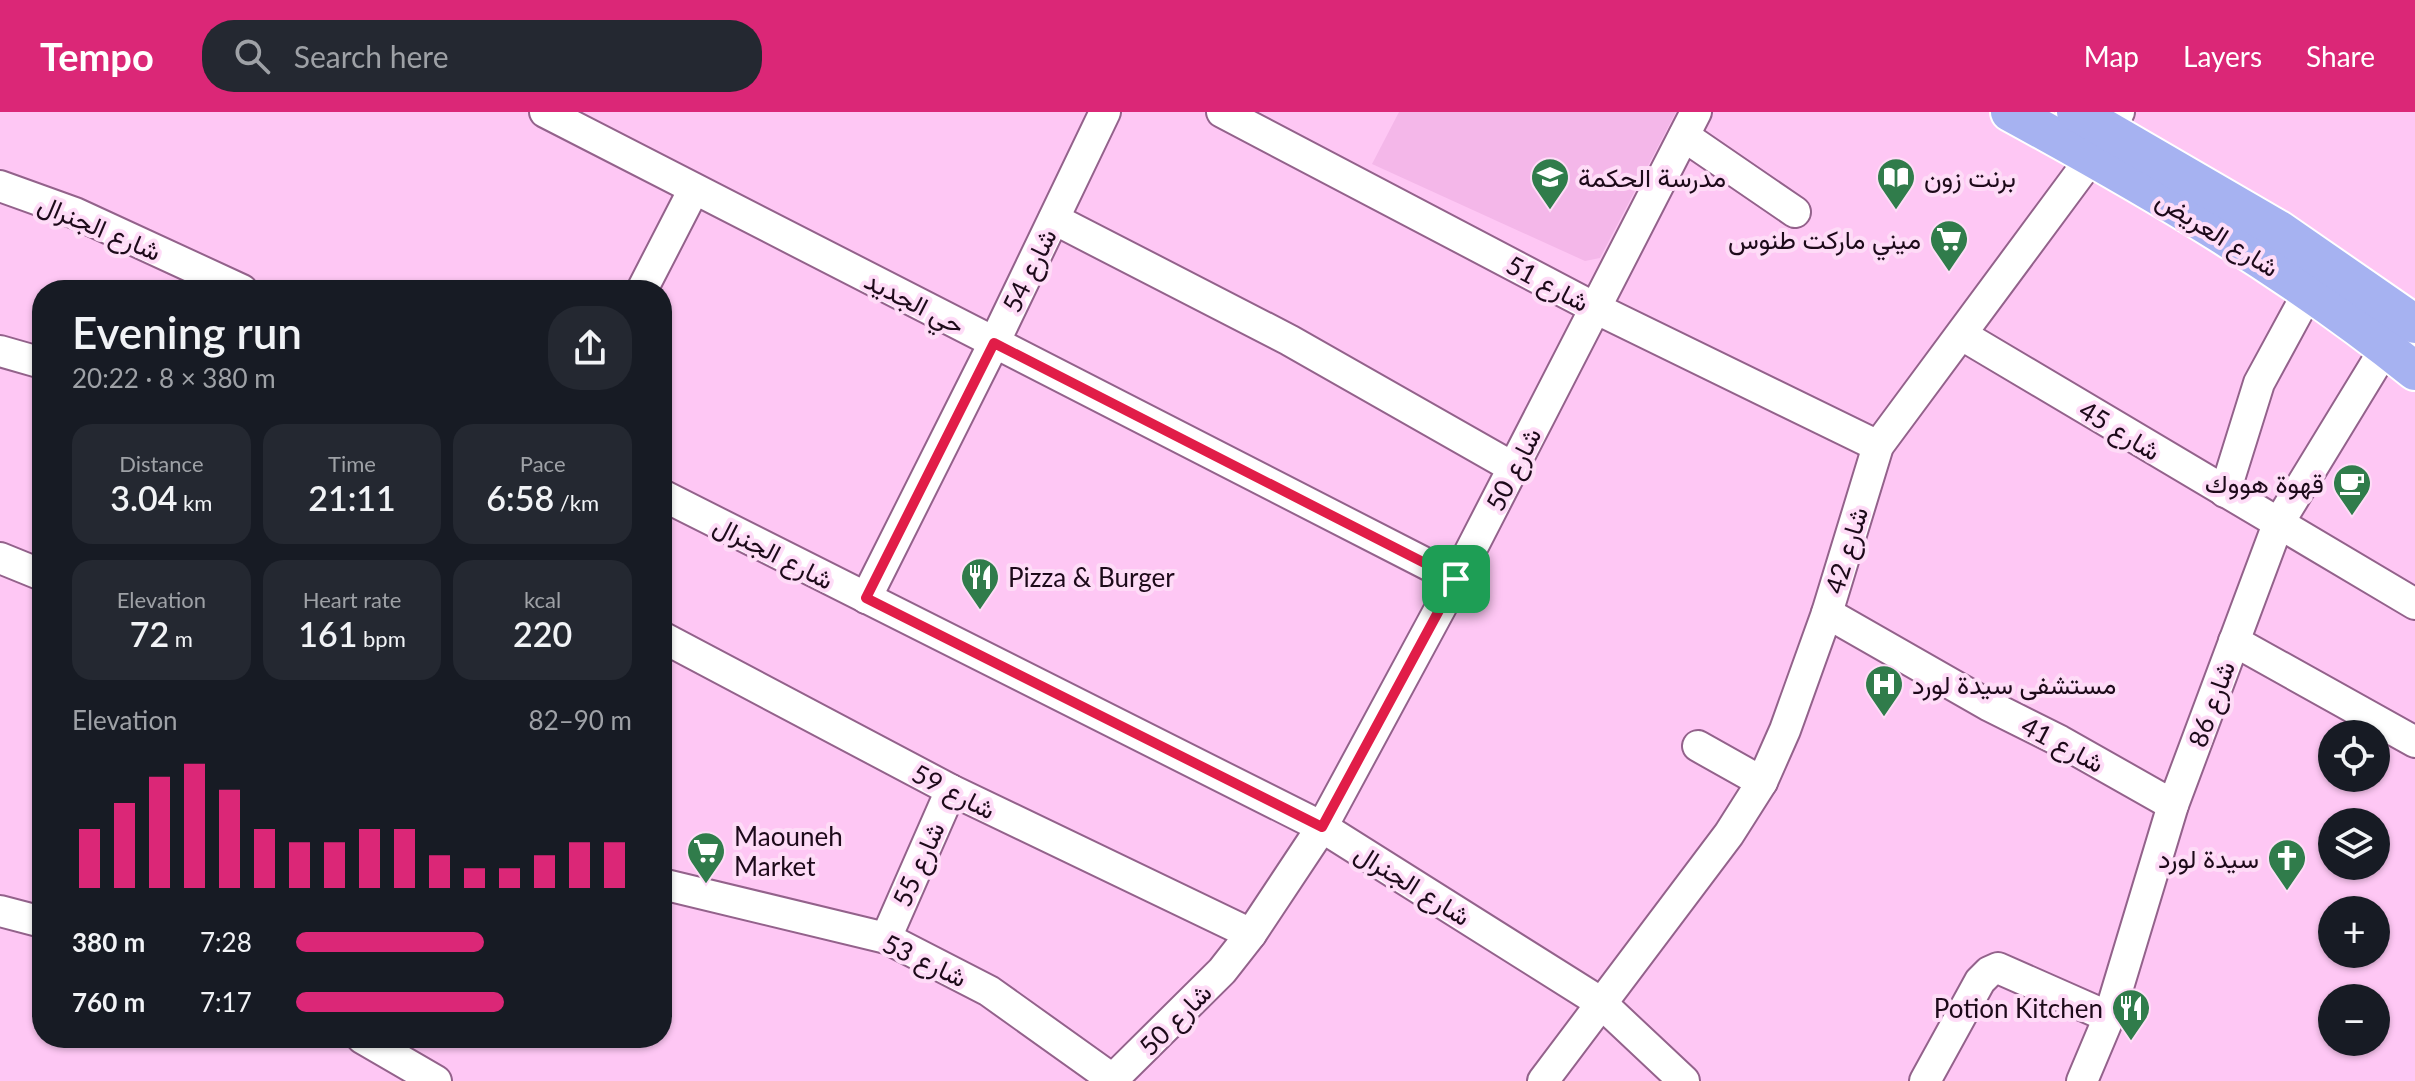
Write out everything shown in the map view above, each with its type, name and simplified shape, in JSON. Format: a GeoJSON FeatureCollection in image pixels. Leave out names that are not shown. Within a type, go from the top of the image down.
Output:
{"type":"FeatureCollection","features":[{"type":"Feature","properties":{"kind":"main road","name":"شارع العريض"},"geometry":{"type":"LineString","coordinates":[[2010,112],[2107,133],[2227,237],[2309,291],[2408,333]]}},
{"type":"Feature","properties":{"kind":"main road","name":"شارع العريض"},"geometry":{"type":"LineString","coordinates":[[2076,112],[2107,133],[2279,230],[2408,333]]}},
{"type":"Feature","properties":{"kind":"street","name":"حي الجديد"},"geometry":{"type":"LineString","coordinates":[[545,112],[1456,579]]}},
{"type":"Feature","properties":{"kind":"street","name":"شارع 54"},"geometry":{"type":"LineString","coordinates":[[866,598],[1105,112]]}},
{"type":"Feature","properties":{"kind":"street","name":"شارع 51"},"geometry":{"type":"LineString","coordinates":[[1222,112],[1595,308],[1878,446]]}},
{"type":"Feature","properties":{"kind":"street"},"geometry":{"type":"LineString","coordinates":[[1690,124],[1795,212]]}},
{"type":"Feature","properties":{"kind":"street","name":"شارع 50"},"geometry":{"type":"LineString","coordinates":[[1114,1081],[1222,971],[1251,934],[1322,827],[1456,579],[1690,124]]}},
{"type":"Feature","properties":{"kind":"street","name":"شارع 42"},"geometry":{"type":"LineString","coordinates":[[1543,1081],[1729,834],[1762,782],[1785,730],[1827,613],[1878,446],[2107,133]]}},
{"type":"Feature","properties":{"kind":"street","name":"شارع الجنرال"},"geometry":{"type":"LineString","coordinates":[[0,186],[75,213],[220,280]]}},
{"type":"Feature","properties":{"kind":"street"},"geometry":{"type":"LineString","coordinates":[[647,280],[694,189]]}},
{"type":"Feature","properties":{"kind":"street"},"geometry":{"type":"LineString","coordinates":[[1054,219],[1289,340],[1514,468]]}},
{"type":"Feature","properties":{"kind":"street"},"geometry":{"type":"LineString","coordinates":[[2225,492],[2259,383],[2309,291]]}},
{"type":"Feature","properties":{"kind":"street","name":"شارع 86"},"geometry":{"type":"LineString","coordinates":[[2082,1081],[2109,1017],[2173,805],[2278,524],[2408,333]]}},
{"type":"Feature","properties":{"kind":"street","name":"شارع 45"},"geometry":{"type":"LineString","coordinates":[[1962,335],[2415,604]]}},
{"type":"Feature","properties":{"kind":"street"},"geometry":{"type":"LineString","coordinates":[[0,351],[32,360]]}},
{"type":"Feature","properties":{"kind":"street","name":"شارع الجنرال"},"geometry":{"type":"LineString","coordinates":[[672,500],[1322,827],[1600,1002]]}},
{"type":"Feature","properties":{"kind":"street"},"geometry":{"type":"LineString","coordinates":[[0,558],[32,571]]}},
{"type":"Feature","properties":{"kind":"street","name":"شارع 41"},"geometry":{"type":"LineString","coordinates":[[1827,613],[2173,805]]}},
{"type":"Feature","properties":{"kind":"street"},"geometry":{"type":"LineString","coordinates":[[2234,641],[2415,742]]}},
{"type":"Feature","properties":{"kind":"street","name":"شارع 59"},"geometry":{"type":"LineString","coordinates":[[672,642],[951,790],[1251,934]]}},
{"type":"Feature","properties":{"kind":"street"},"geometry":{"type":"LineString","coordinates":[[1698,746],[1762,782]]}},
{"type":"Feature","properties":{"kind":"street","name":"شارع 55"},"geometry":{"type":"LineString","coordinates":[[886,938],[951,790]]}},
{"type":"Feature","properties":{"kind":"street","name":"شارع 53"},"geometry":{"type":"LineString","coordinates":[[672,886],[886,938],[989,991],[1114,1081]]}},
{"type":"Feature","properties":{"kind":"street"},"geometry":{"type":"LineString","coordinates":[[0,911],[32,919]]}},
{"type":"Feature","properties":{"kind":"street"},"geometry":{"type":"LineString","coordinates":[[1925,1081],[1980,981],[1998,968],[2109,1017]]}},
{"type":"Feature","properties":{"kind":"street"},"geometry":{"type":"LineString","coordinates":[[1600,1002],[1684,1081]]}},
{"type":"Feature","properties":{"kind":"street"},"geometry":{"type":"LineString","coordinates":[[379,1048],[436,1081]]}},
{"type":"Feature","properties":{"kind":"shaded area","name":"مدرسة الحكمة"},"geometry":{"type":"Polygon","coordinates":[[[1399,112],[1676,112],[1600,258],[1585,261],[1372,164],[1399,112]]]}},
{"type":"Feature","properties":{"kind":"place","name":"مدرسة الحكمة"},"geometry":{"type":"Point","coordinates":[1550,211]}},
{"type":"Feature","properties":{"kind":"place","name":"برنت زون"},"geometry":{"type":"Point","coordinates":[1896,211]}},
{"type":"Feature","properties":{"kind":"place","name":"ميني ماركت طنوس"},"geometry":{"type":"Point","coordinates":[1949,273]}},
{"type":"Feature","properties":{"kind":"place","name":"قهوة هووك"},"geometry":{"type":"Point","coordinates":[2352,517]}},
{"type":"Feature","properties":{"kind":"place","name":"Pizza & Burger"},"geometry":{"type":"Point","coordinates":[980,611]}},
{"type":"Feature","properties":{"kind":"place","name":"مستشفى سيدة لورد"},"geometry":{"type":"Point","coordinates":[1884,718]}},
{"type":"Feature","properties":{"kind":"place","name":"Maouneh Market"},"geometry":{"type":"Point","coordinates":[706,885]}},
{"type":"Feature","properties":{"kind":"place","name":"سيدة لورد"},"geometry":{"type":"Point","coordinates":[2287,892]}},
{"type":"Feature","properties":{"kind":"place","name":"Potion Kitchen"},"geometry":{"type":"Point","coordinates":[2131,1042]}},
{"type":"Feature","properties":{"kind":"route"},"geometry":{"type":"LineString","coordinates":[[994,343],[1456,579],[1322,827],[866,598],[994,343]]}}]}
